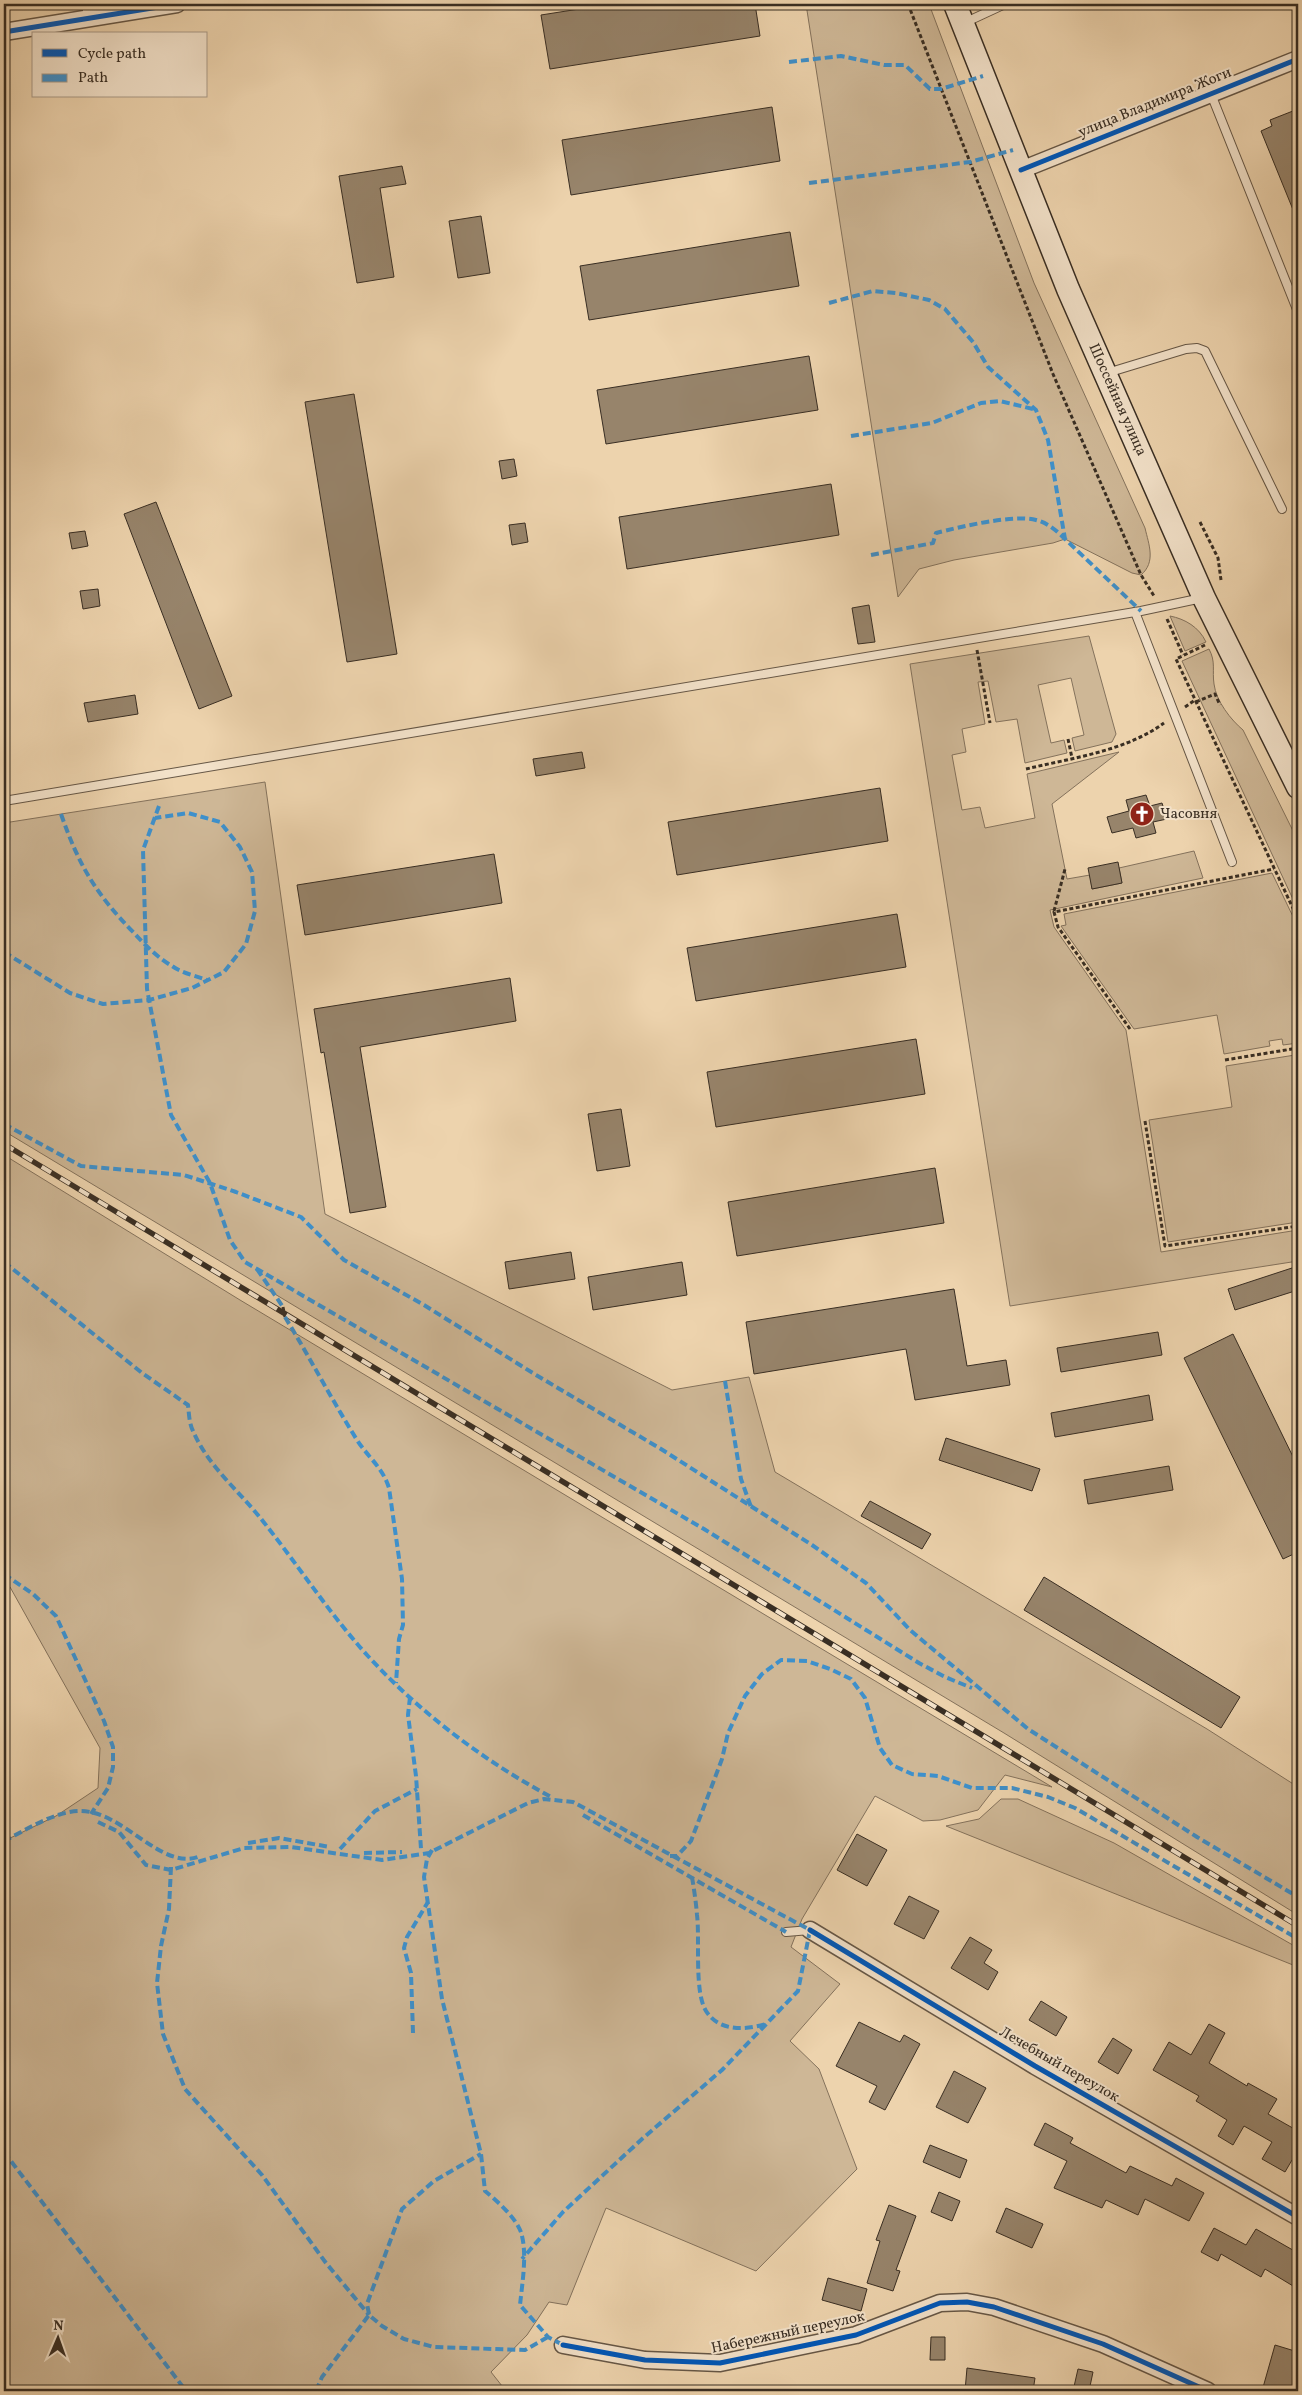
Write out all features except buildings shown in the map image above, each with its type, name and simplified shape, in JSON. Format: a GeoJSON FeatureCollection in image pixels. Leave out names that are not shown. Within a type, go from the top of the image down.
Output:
{"type":"FeatureCollection","features":[{"type":"Feature","properties":{"kind":"main road","name":"Шоссейная улица"},"geometry":{"type":"LineString","coordinates":[[959,14],[1068,290],[1204,598],[1293,763],[1298,787]]}},
{"type":"Feature","properties":{"kind":"street"},"geometry":{"type":"LineString","coordinates":[[4,32],[87,11],[177,4]]}},
{"type":"Feature","properties":{"kind":"street","name":"улица Владимира Жоги"},"geometry":{"type":"LineString","coordinates":[[1021,170],[1298,60]]}},
{"type":"Feature","properties":{"kind":"street","name":"Лечебный переулок"},"geometry":{"type":"LineString","coordinates":[[810,1930],[1034,2066],[1298,2217]]}},
{"type":"Feature","properties":{"kind":"street","name":"Набережный переулок"},"geometry":{"type":"LineString","coordinates":[[564,2345],[645,2360],[720,2363],[856,2335],[940,2303],[967,2302],[994,2307],[1103,2344],[1208,2391]]}},
{"type":"Feature","properties":{"kind":"lane"},"geometry":{"type":"LineString","coordinates":[[959,14],[1005,4]]}},
{"type":"Feature","properties":{"kind":"lane"},"geometry":{"type":"LineString","coordinates":[[1211,94],[1298,312]]}},
{"type":"Feature","properties":{"kind":"lane"},"geometry":{"type":"LineString","coordinates":[[1106,374],[1186,349],[1196,348],[1205,351],[1282,509]]}},
{"type":"Feature","properties":{"kind":"lane"},"geometry":{"type":"LineString","coordinates":[[4,801],[1135,612],[1204,598]]}},
{"type":"Feature","properties":{"kind":"lane"},"geometry":{"type":"LineString","coordinates":[[1135,612],[1232,862]]}},
{"type":"Feature","properties":{"kind":"lane"},"geometry":{"type":"LineString","coordinates":[[786,1932],[810,1930]]}},
{"type":"Feature","properties":{"kind":"path"},"geometry":{"type":"LineString","coordinates":[[908,4],[1053,374],[1141,576],[1162,607],[1183,655]]}},
{"type":"Feature","properties":{"kind":"path"},"geometry":{"type":"LineString","coordinates":[[1200,522],[1218,558],[1220,579],[1224,587]]}},
{"type":"Feature","properties":{"kind":"path"},"geometry":{"type":"LineString","coordinates":[[975,639],[990,723]]}},
{"type":"Feature","properties":{"kind":"path"},"geometry":{"type":"LineString","coordinates":[[1213,642],[1176,659],[1298,919]]}},
{"type":"Feature","properties":{"kind":"path"},"geometry":{"type":"LineString","coordinates":[[1196,702],[1215,694],[1220,705]]}},
{"type":"Feature","properties":{"kind":"path"},"geometry":{"type":"LineString","coordinates":[[1026,768],[1108,749],[1154,731]]}},
{"type":"Feature","properties":{"kind":"path"},"geometry":{"type":"LineString","coordinates":[[1068,739],[1072,758]]}},
{"type":"Feature","properties":{"kind":"path"},"geometry":{"type":"LineString","coordinates":[[1065,869],[1054,912],[1058,927],[1130,1029]]}},
{"type":"Feature","properties":{"kind":"path"},"geometry":{"type":"LineString","coordinates":[[1054,912],[1274,869]]}},
{"type":"Feature","properties":{"kind":"path"},"geometry":{"type":"LineString","coordinates":[[1225,1060],[1298,1048]]}},
{"type":"Feature","properties":{"kind":"path"},"geometry":{"type":"LineString","coordinates":[[1145,1121],[1165,1246],[1298,1226]]}},
{"type":"Feature","properties":{"kind":"path"},"geometry":{"type":"LineString","coordinates":[[282,1306],[285,1317]]}},
{"type":"Feature","properties":{"kind":"shaded area"},"geometry":{"type":"Polygon","coordinates":[[[806,4],[929,4],[1034,283],[1145,528],[1150,559],[1149,565],[1141,575],[1132,573],[1065,539],[1053,543],[954,560],[919,569],[898,597],[806,4]]]}},
{"type":"Feature","properties":{"kind":"shaded area"},"geometry":{"type":"Polygon","coordinates":[[[1170,616],[1191,624],[1200,632],[1206,642],[1185,651],[1170,616]]]}},
{"type":"Feature","properties":{"kind":"shaded area"},"geometry":{"type":"Polygon","coordinates":[[[1089,636],[1116,734],[1112,742],[1075,751],[1072,738],[1084,735],[1071,678],[1038,685],[1051,743],[1064,740],[1067,753],[1025,763],[1017,719],[996,722],[988,681],[978,682],[985,724],[962,729],[966,752],[952,755],[962,810],[980,807],[985,828],[1035,818],[1027,774],[1119,752],[1052,804],[1067,879],[1090,875],[1092,889],[1122,883],[1119,868],[1194,851],[1203,878],[1050,910],[1054,927],[1126,1030],[1161,1252],[1298,1230],[1298,1261],[1010,1306],[910,664],[1089,636]]]}},
{"type":"Feature","properties":{"kind":"shaded area"},"geometry":{"type":"Polygon","coordinates":[[[1209,649],[1212,658],[1215,690],[1218,697],[1229,716],[1243,730],[1298,841],[1298,910],[1182,661],[1209,649]]]}},
{"type":"Feature","properties":{"kind":"shaded area"},"geometry":{"type":"Polygon","coordinates":[[[265,782],[325,1214],[672,1390],[749,1377],[775,1472],[1207,1729],[1298,1787],[1298,1915],[1004,1733],[4,1131],[4,823],[265,782]]]}},
{"type":"Feature","properties":{"kind":"shaded area"},"geometry":{"type":"Polygon","coordinates":[[[1272,873],[1298,927],[1298,1043],[1283,1045],[1282,1039],[1269,1041],[1270,1046],[1224,1054],[1217,1015],[1134,1029],[1061,926],[1066,925],[1064,914],[1272,873]]]}},
{"type":"Feature","properties":{"kind":"shaded area"},"geometry":{"type":"Polygon","coordinates":[[[1295,1055],[1296,1059],[1298,1059],[1298,1222],[1168,1242],[1149,1120],[1232,1107],[1226,1066],[1295,1055]]]}},
{"type":"Feature","properties":{"kind":"shaded area"},"geometry":{"type":"Polygon","coordinates":[[[4,1155],[240,1300],[1052,1787],[1005,1775],[978,1810],[940,1820],[923,1821],[875,1796],[802,1919],[791,1947],[840,1984],[790,2041],[819,2069],[857,2169],[756,2271],[606,2208],[567,2305],[549,2302],[527,2335],[491,2372],[506,2391],[4,2391],[4,1841],[56,1816],[98,1788],[100,1748],[10,1587],[4,1584],[4,1155]]]}},
{"type":"Feature","properties":{"kind":"shaded area"},"geometry":{"type":"Polygon","coordinates":[[[1001,1799],[1018,1799],[1114,1843],[1298,1948],[1298,1967],[946,1826],[979,1819],[1001,1799]]]}},
{"type":"Feature","properties":{"kind":"railway"},"geometry":{"type":"LineString","coordinates":[[4,1144],[1298,1926]]}},
{"type":"Feature","properties":{"kind":"marked path"},"geometry":{"type":"LineString","coordinates":[[789,62],[841,56],[884,65],[905,65],[930,89],[941,89],[983,76]]}},
{"type":"Feature","properties":{"kind":"marked path"},"geometry":{"type":"LineString","coordinates":[[809,183],[970,162],[1013,150]]}},
{"type":"Feature","properties":{"kind":"marked path"},"geometry":{"type":"LineString","coordinates":[[829,303],[873,291],[896,293],[929,300],[945,309],[973,342],[988,367],[1036,410],[1048,440],[1065,539],[1141,611]]}},
{"type":"Feature","properties":{"kind":"marked path"},"geometry":{"type":"LineString","coordinates":[[851,436],[932,423],[981,403],[1000,401],[1033,409]]}},
{"type":"Feature","properties":{"kind":"marked path"},"geometry":{"type":"LineString","coordinates":[[871,555],[933,543],[936,533],[1001,520],[1026,519],[1040,521],[1065,539]]}},
{"type":"Feature","properties":{"kind":"marked path"},"geometry":{"type":"LineString","coordinates":[[159,806],[143,850],[147,989],[171,1115],[210,1183],[230,1240],[245,1262],[704,1529],[919,1663],[945,1677],[972,1688]]}},
{"type":"Feature","properties":{"kind":"marked path"},"geometry":{"type":"LineString","coordinates":[[4,952],[70,993],[103,1004],[149,1000],[192,988],[224,972],[246,944],[255,911],[252,872],[240,847],[220,822],[188,813],[155,818]]}},
{"type":"Feature","properties":{"kind":"marked path"},"geometry":{"type":"LineString","coordinates":[[61,814],[82,864],[99,892],[121,919],[147,947],[167,963],[180,971],[207,980]]}},
{"type":"Feature","properties":{"kind":"marked path"},"geometry":{"type":"LineString","coordinates":[[4,1124],[81,1166],[184,1175],[236,1192],[301,1217],[344,1260],[424,1305],[536,1375],[661,1449],[812,1545],[866,1583],[910,1630],[1028,1729],[1197,1837],[1298,1897]]}},
{"type":"Feature","properties":{"kind":"marked path"},"geometry":{"type":"LineString","coordinates":[[4,1262],[142,1373],[188,1405],[192,1428],[199,1444],[215,1467],[262,1520],[353,1639],[387,1676],[431,1716],[478,1752],[553,1798]]}},
{"type":"Feature","properties":{"kind":"marked path"},"geometry":{"type":"LineString","coordinates":[[257,1269],[283,1307]]}},
{"type":"Feature","properties":{"kind":"marked path"},"geometry":{"type":"LineString","coordinates":[[285,1317],[348,1425],[379,1469],[389,1488],[402,1579],[403,1625],[399,1639],[396,1683]]}},
{"type":"Feature","properties":{"kind":"marked path"},"geometry":{"type":"LineString","coordinates":[[725,1381],[741,1479],[751,1507]]}},
{"type":"Feature","properties":{"kind":"marked path"},"geometry":{"type":"LineString","coordinates":[[4,1574],[33,1594],[56,1616],[104,1721],[113,1747],[113,1767],[108,1788],[91,1814]]}},
{"type":"Feature","properties":{"kind":"marked path"},"geometry":{"type":"LineString","coordinates":[[670,1856],[677,1856],[691,1841],[722,1759],[728,1733],[745,1696],[762,1674],[781,1660],[807,1661],[851,1679],[865,1698],[880,1748],[892,1765],[912,1774],[938,1776],[972,1788],[1012,1788],[1048,1797],[1075,1808],[1298,1939]]}},
{"type":"Feature","properties":{"kind":"marked path"},"geometry":{"type":"LineString","coordinates":[[410,1697],[408,1715],[416,1776],[421,1849]]}},
{"type":"Feature","properties":{"kind":"marked path"},"geometry":{"type":"LineString","coordinates":[[340,1849],[375,1811],[417,1789]]}},
{"type":"Feature","properties":{"kind":"marked path"},"geometry":{"type":"LineString","coordinates":[[98,1822],[119,1832],[146,1865],[171,1870],[244,1848],[291,1847],[382,1860],[429,1853],[528,1803],[544,1799],[573,1802],[810,1930],[798,1991],[722,2070],[642,2139],[563,2212],[522,2259]]}},
{"type":"Feature","properties":{"kind":"marked path"},"geometry":{"type":"LineString","coordinates":[[4,1841],[50,1818],[79,1811],[95,1813],[111,1820],[155,1848],[170,1855],[184,1859],[198,1857]]}},
{"type":"Feature","properties":{"kind":"marked path"},"geometry":{"type":"LineString","coordinates":[[583,1815],[786,1932]]}},
{"type":"Feature","properties":{"kind":"marked path"},"geometry":{"type":"LineString","coordinates":[[248,1843],[279,1838],[330,1847]]}},
{"type":"Feature","properties":{"kind":"marked path"},"geometry":{"type":"LineString","coordinates":[[432,1850],[427,1859],[424,1877],[442,1999],[481,2154],[485,2191],[512,2217],[522,2236],[524,2261],[520,2305],[548,2337],[563,2345]]}},
{"type":"Feature","properties":{"kind":"marked path"},"geometry":{"type":"LineString","coordinates":[[364,1853],[402,1852]]}},
{"type":"Feature","properties":{"kind":"marked path"},"geometry":{"type":"LineString","coordinates":[[171,1867],[169,1909],[161,1946],[157,1983],[163,2034],[185,2089],[262,2175],[326,2263],[369,2315]]}},
{"type":"Feature","properties":{"kind":"marked path"},"geometry":{"type":"LineString","coordinates":[[692,1877],[698,1925],[700,1991],[706,2011],[718,2023],[733,2028],[766,2024]]}},
{"type":"Feature","properties":{"kind":"marked path"},"geometry":{"type":"LineString","coordinates":[[413,2033],[411,1973],[404,1948],[407,1937],[428,1902]]}},
{"type":"Feature","properties":{"kind":"marked path"},"geometry":{"type":"LineString","coordinates":[[4,2152],[186,2391]]}},
{"type":"Feature","properties":{"kind":"marked path"},"geometry":{"type":"LineString","coordinates":[[369,2314],[367,2304],[402,2209],[434,2181],[481,2154]]}},
{"type":"Feature","properties":{"kind":"marked path"},"geometry":{"type":"LineString","coordinates":[[316,2391],[322,2377],[369,2315],[382,2326],[404,2339],[434,2347],[525,2350],[548,2337]]}},
{"type":"Feature","properties":{"kind":"cycle path"},"geometry":{"type":"LineString","coordinates":[[4,32],[177,4]]}},
{"type":"Feature","properties":{"kind":"cycle path"},"geometry":{"type":"LineString","coordinates":[[1021,170],[1298,59]]}},
{"type":"Feature","properties":{"kind":"cycle path"},"geometry":{"type":"LineString","coordinates":[[810,1930],[1035,2066],[1298,2217]]}},
{"type":"Feature","properties":{"kind":"cycle path"},"geometry":{"type":"LineString","coordinates":[[563,2345],[645,2360],[720,2363],[856,2335],[940,2303],[967,2302],[994,2307],[1103,2344],[1208,2391]]}},
{"type":"Feature","properties":{"kind":"place","name":"Часовня"},"geometry":{"type":"Point","coordinates":[1142,814]}}]}
